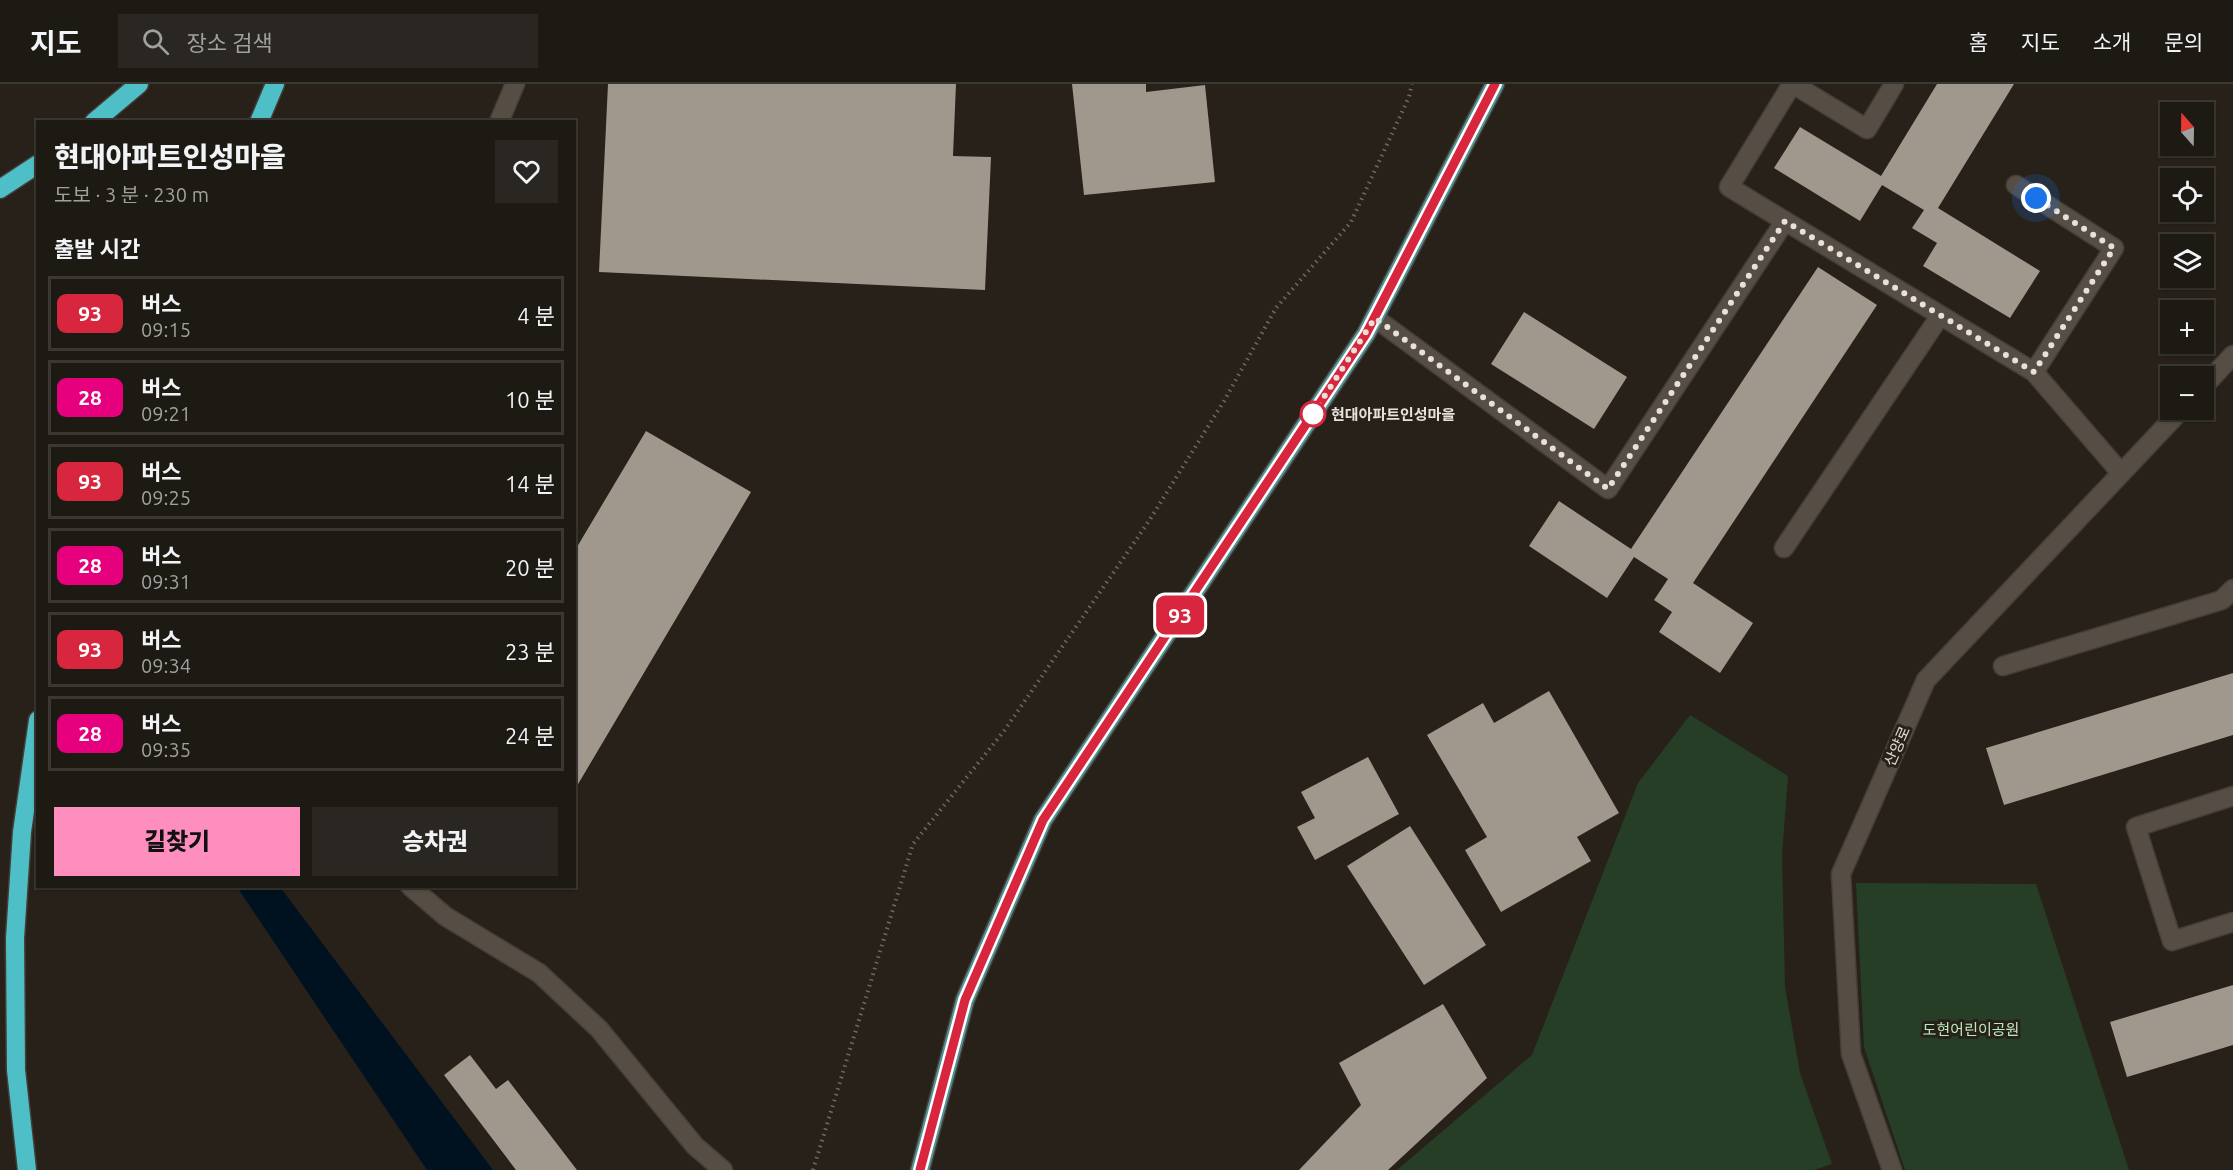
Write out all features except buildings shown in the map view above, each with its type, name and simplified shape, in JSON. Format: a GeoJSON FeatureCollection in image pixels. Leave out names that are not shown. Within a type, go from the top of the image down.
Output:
{"type":"FeatureCollection","features":[{"type":"Feature","properties":{"kind":"highway"},"geometry":{"type":"LineString","coordinates":[[96,120],[139,84]]}},
{"type":"Feature","properties":{"kind":"highway"},"geometry":{"type":"LineString","coordinates":[[260,120],[275,84]]}},
{"type":"Feature","properties":{"kind":"highway"},"geometry":{"type":"LineString","coordinates":[[0,189],[36,165]]}},
{"type":"Feature","properties":{"kind":"highway"},"geometry":{"type":"LineString","coordinates":[[27,1170],[16,1070],[15,938],[22,832],[36,734]]}},
{"type":"Feature","properties":{"kind":"main road"},"geometry":{"type":"LineString","coordinates":[[920,1170],[965,1000],[1043,820],[1366,334],[1495,84]]}},
{"type":"Feature","properties":{"kind":"street"},"geometry":{"type":"LineString","coordinates":[[500,120],[515,84]]}},
{"type":"Feature","properties":{"kind":"street"},"geometry":{"type":"LineString","coordinates":[[1894,84],[1867,129],[1792,84],[1729,187],[2034,372],[2121,473]]}},
{"type":"Feature","properties":{"kind":"street"},"geometry":{"type":"LineString","coordinates":[[2016,185],[2114,248],[2034,372]]}},
{"type":"Feature","properties":{"kind":"street"},"geometry":{"type":"LineString","coordinates":[[1375,318],[1608,489],[1785,221]]}},
{"type":"Feature","properties":{"kind":"street"},"geometry":{"type":"LineString","coordinates":[[1784,548],[1940,316]]}},
{"type":"Feature","properties":{"kind":"street"},"geometry":{"type":"LineString","coordinates":[[2214,378],[2230,365]]}},
{"type":"Feature","properties":{"kind":"street","name":"산양로"},"geometry":{"type":"LineString","coordinates":[[1892,1170],[1851,1054],[1841,874],[1926,680],[2171,420]]}},
{"type":"Feature","properties":{"kind":"street"},"geometry":{"type":"LineString","coordinates":[[2003,666],[2222,600],[2233,589]]}},
{"type":"Feature","properties":{"kind":"street"},"geometry":{"type":"LineString","coordinates":[[2233,796],[2136,827],[2172,941],[2233,922]]}},
{"type":"Feature","properties":{"kind":"street"},"geometry":{"type":"LineString","coordinates":[[412,888],[445,916],[538,973],[599,1029],[695,1146],[723,1170]]}},
{"type":"Feature","properties":{"kind":"path"},"geometry":{"type":"LineString","coordinates":[[813,1170],[914,844],[1004,731],[1149,521],[1224,401],[1276,308],[1351,222],[1409,97],[1412,84]]}},
{"type":"Feature","properties":{"kind":"green space"},"geometry":{"type":"Polygon","coordinates":[[[1690,715],[1788,776],[1782,855],[1785,987],[1800,1073],[1832,1164],[1814,1170],[1397,1170],[1532,1055],[1638,783],[1690,715]]]}},
{"type":"Feature","properties":{"kind":"green space","name":"도현어린이공원"},"geometry":{"type":"Polygon","coordinates":[[[1856,883],[2036,884],[2129,1170],[1905,1170],[1864,1047],[1856,883]]]}},
{"type":"Feature","properties":{"kind":"water"},"geometry":{"type":"Polygon","coordinates":[[[238,888],[281,888],[493,1170],[427,1170],[238,888]]]}},
{"type":"Feature","properties":{"kind":"bus line","name":"93"},"geometry":{"type":"LineString","coordinates":[[920,1170],[965,1000],[1043,820],[1366,334],[1495,84]]}},
{"type":"Feature","properties":{"kind":"place","name":"현대아파트인성마을"},"geometry":{"type":"Point","coordinates":[1313,414]}},
{"type":"Feature","properties":{"kind":"route"},"geometry":{"type":"LineString","coordinates":[[1313,414],[1375,318],[1608,489],[1785,221],[2034,372],[2114,248],[2036,198]]}}]}
